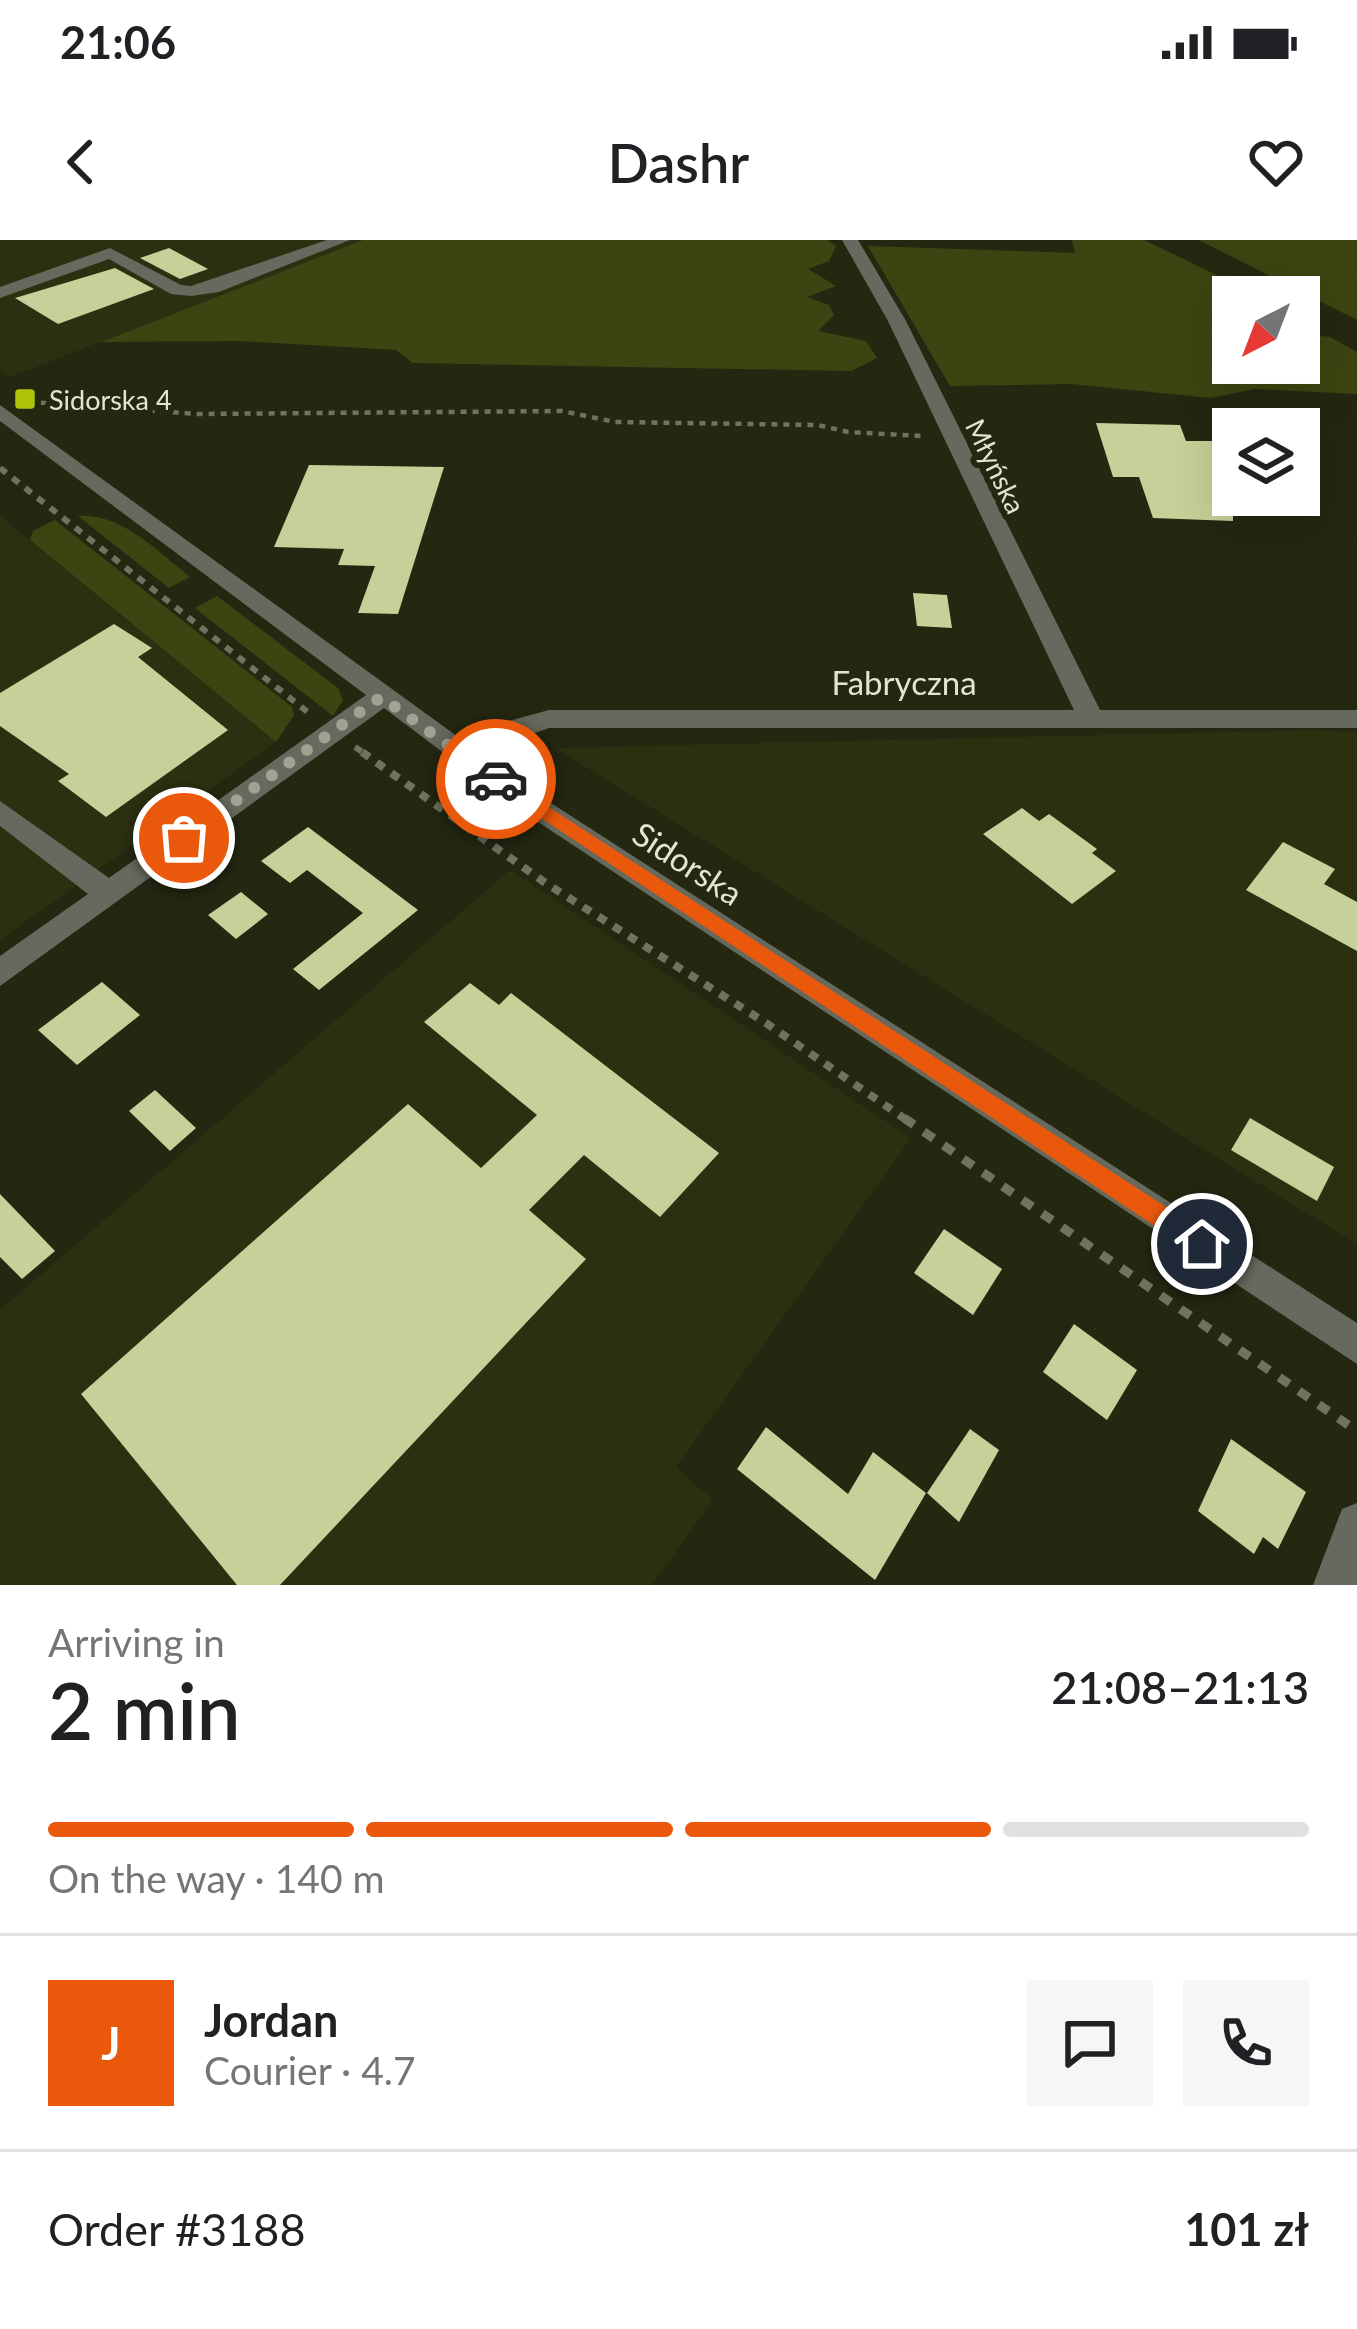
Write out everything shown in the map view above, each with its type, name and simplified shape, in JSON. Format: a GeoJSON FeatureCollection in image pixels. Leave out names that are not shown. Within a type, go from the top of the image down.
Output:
{"type":"FeatureCollection","features":[{"type":"Feature","properties":{"kind":"street"},"geometry":{"type":"LineString","coordinates":[[0,292],[110,254],[177,290],[213,288],[342,240]]}},
{"type":"Feature","properties":{"kind":"street","name":"Młyńska"},"geometry":{"type":"LineString","coordinates":[[850,240],[897,321],[1090,718]]}},
{"type":"Feature","properties":{"kind":"street","name":"Sidorska"},"geometry":{"type":"LineString","coordinates":[[11,408],[457,752],[1357,1346]]}},
{"type":"Feature","properties":{"kind":"street"},"geometry":{"type":"LineString","coordinates":[[0,973],[381,697]]}},
{"type":"Feature","properties":{"kind":"street","name":"Fabryczna"},"geometry":{"type":"LineString","coordinates":[[457,752],[496,733],[549,719],[1357,719]]}},
{"type":"Feature","properties":{"kind":"street"},"geometry":{"type":"LineString","coordinates":[[0,811],[109,894]]}},
{"type":"Feature","properties":{"kind":"street"},"geometry":{"type":"LineString","coordinates":[[1334,1585],[1357,1524]]}},
{"type":"Feature","properties":{"kind":"path"},"geometry":{"type":"LineString","coordinates":[[11,408],[34,400],[198,414],[562,411],[615,422],[818,425],[848,432],[952,439]]}},
{"type":"Feature","properties":{"kind":"path"},"geometry":{"type":"LineString","coordinates":[[0,468],[322,723]]}},
{"type":"Feature","properties":{"kind":"path"},"geometry":{"type":"LineString","coordinates":[[346,741],[544,882],[766,1023],[1357,1431]]}},
{"type":"Feature","properties":{"kind":"shaded area"},"geometry":{"type":"Polygon","coordinates":[[[0,240],[363,240],[10,377],[0,371],[0,240]]]}},
{"type":"Feature","properties":{"kind":"shaded area"},"geometry":{"type":"Polygon","coordinates":[[[363,240],[827,240],[836,246],[829,261],[808,269],[836,286],[807,297],[829,305],[834,315],[818,331],[866,341],[877,358],[851,371],[413,363],[396,350],[240,341],[101,342],[363,240]]]}},
{"type":"Feature","properties":{"kind":"shaded area"},"geometry":{"type":"Polygon","coordinates":[[[1072,240],[1144,240],[1219,276],[1212,276],[1212,384],[1320,384],[1320,336],[1357,352],[1357,394],[1255,389],[1211,398],[1072,384],[950,386],[868,246],[1075,253],[1072,240]]]}},
{"type":"Feature","properties":{"kind":"shaded area"},"geometry":{"type":"Polygon","coordinates":[[[1199,240],[1357,240],[1357,320],[1320,301],[1320,276],[1270,276],[1199,240]]]}},
{"type":"Feature","properties":{"kind":"shaded area"},"geometry":{"type":"Polygon","coordinates":[[[0,516],[276,742],[0,940],[0,516]]]}},
{"type":"Feature","properties":{"kind":"shaded area"},"geometry":{"type":"Polygon","coordinates":[[[78,516],[124,527],[190,577],[169,588],[78,516]]]}},
{"type":"Feature","properties":{"kind":"shaded area"},"geometry":{"type":"Polygon","coordinates":[[[55,520],[292,707],[294,715],[276,742],[30,540],[33,531],[55,520]]]}},
{"type":"Feature","properties":{"kind":"shaded area"},"geometry":{"type":"Polygon","coordinates":[[[217,596],[338,688],[343,700],[333,716],[195,608],[217,596]]]}},
{"type":"Feature","properties":{"kind":"shaded area"},"geometry":{"type":"Polygon","coordinates":[[[1357,732],[1357,1244],[555,748],[1357,732]]]}},
{"type":"Feature","properties":{"kind":"shaded area"},"geometry":{"type":"Polygon","coordinates":[[[510,870],[911,1138],[676,1467],[713,1500],[652,1585],[0,1585],[0,1310],[510,870]]]}},
{"type":"Feature","properties":{"kind":"building"},"geometry":{"type":"Polygon","coordinates":[[[169,248],[208,269],[180,279],[140,258],[169,248]]]}},
{"type":"Feature","properties":{"kind":"building"},"geometry":{"type":"Polygon","coordinates":[[[115,268],[154,289],[58,324],[15,298],[115,268]]]}},
{"type":"Feature","properties":{"kind":"building"},"geometry":{"type":"Polygon","coordinates":[[[1096,423],[1180,425],[1186,441],[1212,441],[1212,516],[1233,516],[1233,521],[1153,518],[1139,477],[1113,477],[1096,423]]]}},
{"type":"Feature","properties":{"kind":"building"},"geometry":{"type":"Polygon","coordinates":[[[309,465],[444,467],[398,614],[358,613],[375,566],[338,565],[344,549],[274,547],[309,465]]]}},
{"type":"Feature","properties":{"kind":"building"},"geometry":{"type":"Polygon","coordinates":[[[913,593],[947,595],[952,628],[917,626],[913,593]]]}},
{"type":"Feature","properties":{"kind":"building"},"geometry":{"type":"Polygon","coordinates":[[[114,624],[152,648],[138,657],[228,730],[106,817],[58,781],[69,774],[0,726],[0,693],[114,624]]]}},
{"type":"Feature","properties":{"kind":"building"},"geometry":{"type":"Polygon","coordinates":[[[1022,808],[1039,821],[1049,814],[1097,849],[1092,853],[1116,871],[1072,904],[983,834],[1022,808]]]}},
{"type":"Feature","properties":{"kind":"building"},"geometry":{"type":"Polygon","coordinates":[[[308,827],[418,910],[319,990],[293,969],[363,913],[307,870],[290,883],[261,861],[308,827]]]}},
{"type":"Feature","properties":{"kind":"building"},"geometry":{"type":"Polygon","coordinates":[[[1283,842],[1335,869],[1324,884],[1357,902],[1357,951],[1246,890],[1283,842]]]}},
{"type":"Feature","properties":{"kind":"building"},"geometry":{"type":"Polygon","coordinates":[[[241,892],[268,914],[236,939],[208,915],[241,892]]]}},
{"type":"Feature","properties":{"kind":"building"},"geometry":{"type":"Polygon","coordinates":[[[102,982],[140,1015],[77,1065],[38,1030],[102,982]]]}},
{"type":"Feature","properties":{"kind":"building"},"geometry":{"type":"Polygon","coordinates":[[[470,983],[499,1005],[511,993],[719,1153],[660,1217],[584,1155],[529,1210],[586,1259],[280,1585],[237,1585],[81,1394],[408,1104],[481,1168],[537,1115],[424,1022],[470,983]]]}},
{"type":"Feature","properties":{"kind":"building"},"geometry":{"type":"Polygon","coordinates":[[[155,1090],[196,1128],[170,1151],[129,1111],[155,1090]]]}},
{"type":"Feature","properties":{"kind":"building"},"geometry":{"type":"Polygon","coordinates":[[[1250,1118],[1334,1167],[1317,1201],[1231,1150],[1250,1118]]]}},
{"type":"Feature","properties":{"kind":"building"},"geometry":{"type":"Polygon","coordinates":[[[0,1194],[55,1251],[22,1279],[0,1257],[0,1194]]]}},
{"type":"Feature","properties":{"kind":"building"},"geometry":{"type":"Polygon","coordinates":[[[944,1229],[1002,1269],[973,1315],[914,1273],[944,1229]]]}},
{"type":"Feature","properties":{"kind":"building"},"geometry":{"type":"Polygon","coordinates":[[[1074,1324],[1137,1370],[1107,1420],[1043,1372],[1074,1324]]]}},
{"type":"Feature","properties":{"kind":"building"},"geometry":{"type":"Polygon","coordinates":[[[766,1427],[848,1494],[873,1452],[926,1493],[875,1580],[737,1469],[766,1427]]]}},
{"type":"Feature","properties":{"kind":"building"},"geometry":{"type":"Polygon","coordinates":[[[970,1429],[999,1450],[959,1522],[927,1493],[970,1429]]]}},
{"type":"Feature","properties":{"kind":"building"},"geometry":{"type":"Polygon","coordinates":[[[1231,1439],[1306,1492],[1278,1549],[1263,1537],[1254,1554],[1198,1511],[1231,1439]]]}},
{"type":"Feature","properties":{"kind":"way so far"},"geometry":{"type":"LineString","coordinates":[[184,838],[381,697],[496,779]]}},
{"type":"Feature","properties":{"kind":"place","name":"Sidorska 4"},"geometry":{"type":"Point","coordinates":[25,399]}},
{"type":"Feature","properties":{"kind":"route"},"geometry":{"type":"LineString","coordinates":[[496,779],[1202,1244]]}}]}
